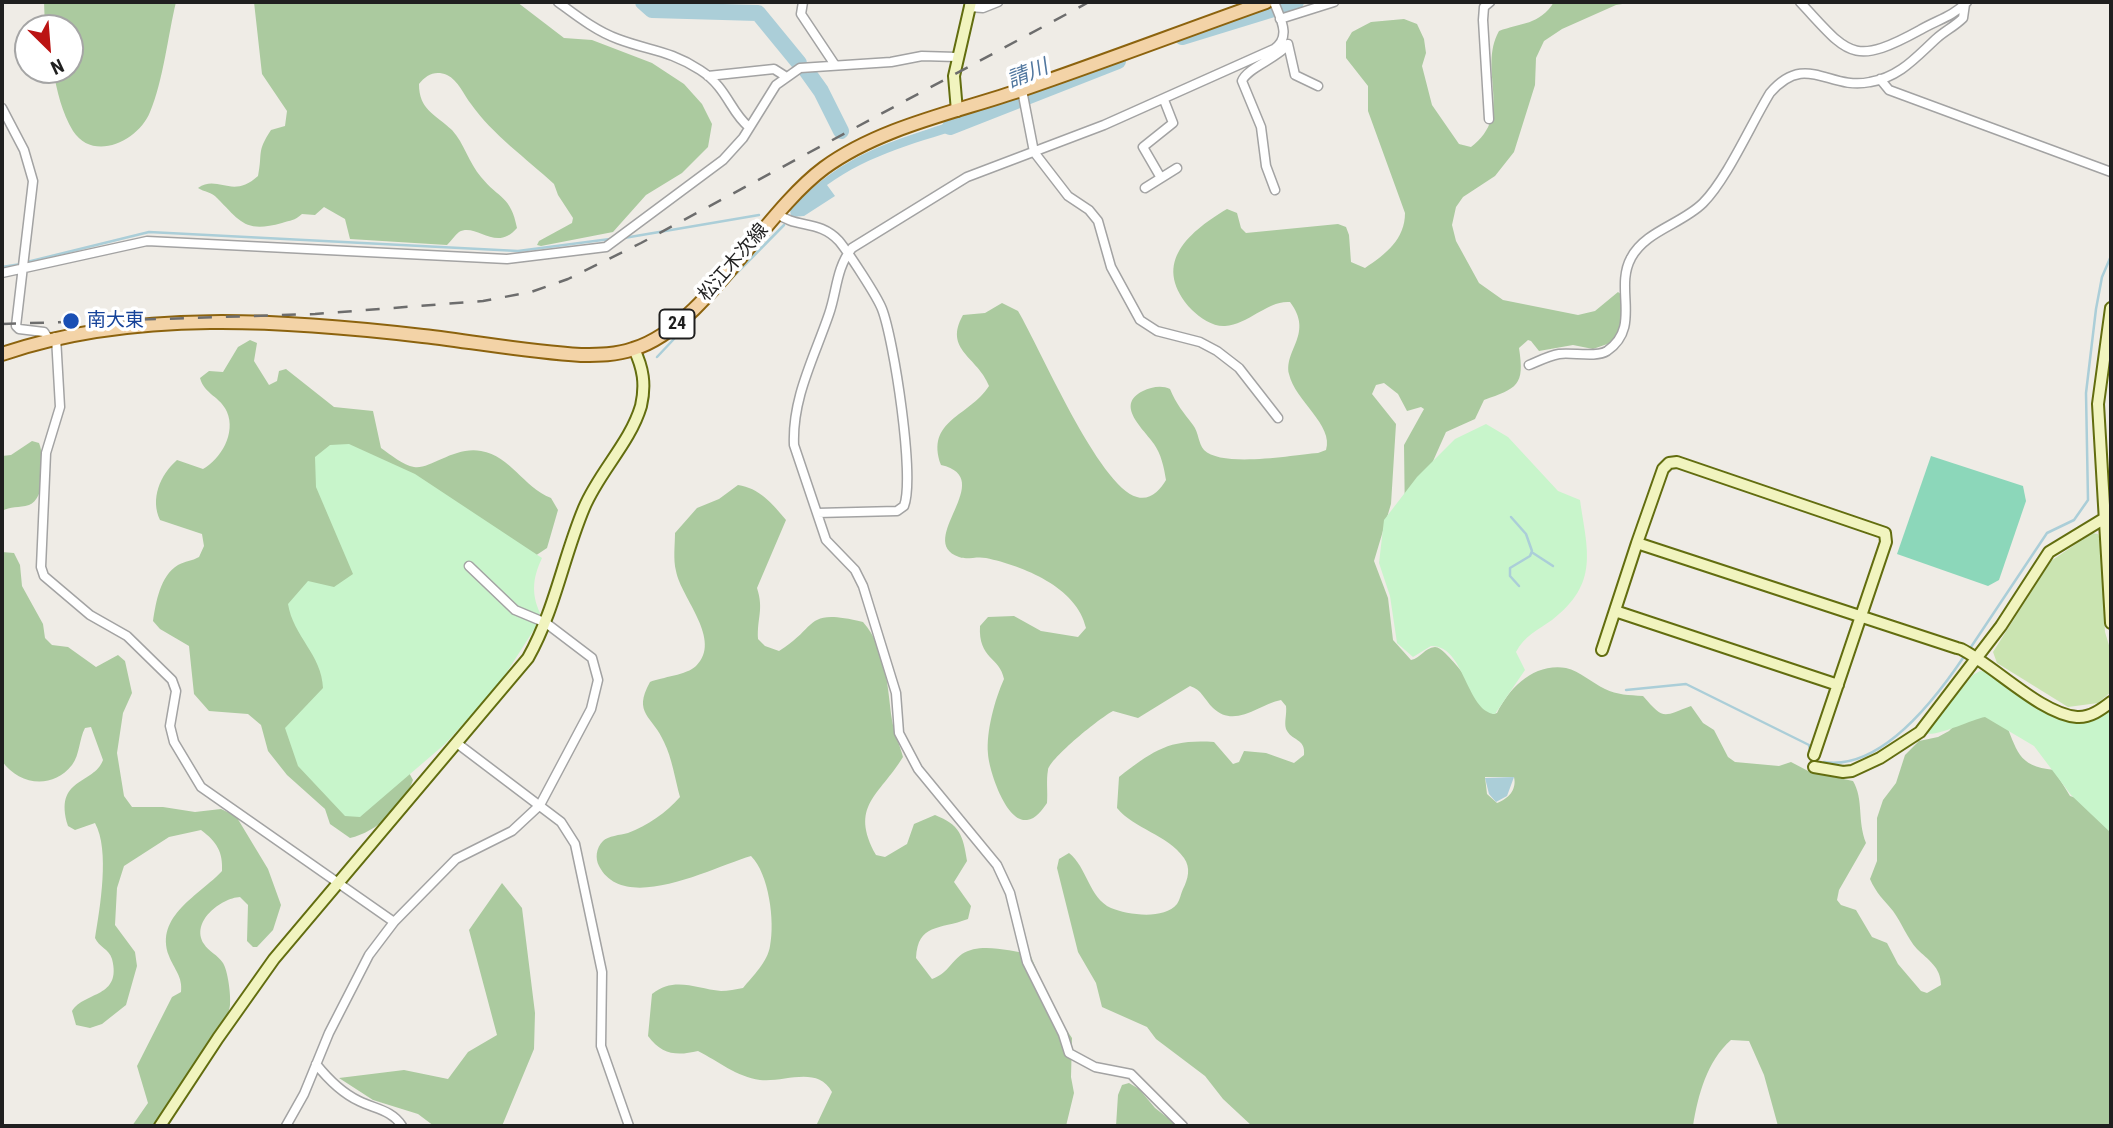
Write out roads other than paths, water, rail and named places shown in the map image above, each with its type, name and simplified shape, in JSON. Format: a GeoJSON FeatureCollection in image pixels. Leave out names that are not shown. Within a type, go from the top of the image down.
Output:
{"type":"FeatureCollection","features":[{"type":"Feature","properties":{"kind":"main road","name":"松江木次線"},"geometry":{"type":"LineString","coordinates":[[2,354],[52,338],[148,325],[276,325],[388,332],[581,355],[607,355],[634,349],[673,328],[808,181],[842,156],[957,111],[1023,93],[1266,2]]}},
{"type":"Feature","properties":{"kind":"street"},"geometry":{"type":"LineString","coordinates":[[558,2],[599,30],[618,39],[657,48],[708,76],[725,91],[749,127]]}},
{"type":"Feature","properties":{"kind":"street"},"geometry":{"type":"LineString","coordinates":[[803,2],[801,14],[835,65]]}},
{"type":"Feature","properties":{"kind":"street"},"geometry":{"type":"LineString","coordinates":[[957,111],[953,90],[957,57],[970,4],[983,8],[998,2]]}},
{"type":"Feature","properties":{"kind":"street"},"geometry":{"type":"LineString","coordinates":[[1274,2],[1295,75],[1318,86]]}},
{"type":"Feature","properties":{"kind":"street"},"geometry":{"type":"LineString","coordinates":[[1280,19],[1334,2]]}},
{"type":"Feature","properties":{"kind":"street"},"geometry":{"type":"LineString","coordinates":[[1489,118],[1483,11],[1490,2]]}},
{"type":"Feature","properties":{"kind":"street"},"geometry":{"type":"LineString","coordinates":[[1800,2],[1837,42],[1867,51],[1897,44],[1926,26],[1944,20],[1966,3]]}},
{"type":"Feature","properties":{"kind":"street"},"geometry":{"type":"LineString","coordinates":[[1529,365],[1556,354],[1604,353],[1621,338],[1627,322],[1625,271],[1632,255],[1643,243],[1704,202],[1780,81],[1804,72],[1857,83],[1880,79],[1907,67],[1959,22],[1965,15],[1966,3]]}},
{"type":"Feature","properties":{"kind":"street"},"geometry":{"type":"LineString","coordinates":[[1183,1126],[1131,1074],[1095,1067],[1069,1053],[1063,1034],[1027,962],[1010,893],[997,865],[918,769],[899,733],[896,693],[863,586],[855,570],[826,540],[794,445],[794,429],[799,397],[830,312],[841,265],[852,248],[952,184],[1164,100],[1274,49],[1282,42],[1285,34]]}},
{"type":"Feature","properties":{"kind":"street"},"geometry":{"type":"LineString","coordinates":[[1275,190],[1266,166],[1261,127],[1242,81],[1246,74],[1274,58],[1288,45]]}},
{"type":"Feature","properties":{"kind":"street"},"geometry":{"type":"LineString","coordinates":[[2,273],[23,265],[147,241],[507,259],[606,247],[723,160],[785,76],[800,68],[891,62],[922,55],[957,57]]}},
{"type":"Feature","properties":{"kind":"street"},"geometry":{"type":"LineString","coordinates":[[708,76],[774,69],[785,76]]}},
{"type":"Feature","properties":{"kind":"street"},"geometry":{"type":"LineString","coordinates":[[1880,79],[1889,90],[2111,172]]}},
{"type":"Feature","properties":{"kind":"street"},"geometry":{"type":"LineString","coordinates":[[1023,93],[1034,152],[1068,196],[1098,221],[1111,267],[1140,320],[1157,331],[1200,342],[1217,351],[1239,368],[1278,418]]}},
{"type":"Feature","properties":{"kind":"street"},"geometry":{"type":"LineString","coordinates":[[1161,178],[1143,147],[1173,123],[1164,100]]}},
{"type":"Feature","properties":{"kind":"street"},"geometry":{"type":"LineString","coordinates":[[2,108],[24,150],[33,181],[17,328],[44,332],[52,338],[60,407],[46,453],[41,567],[44,576],[90,615],[127,636],[172,680],[176,691],[170,726],[174,742],[201,787],[394,922]]}},
{"type":"Feature","properties":{"kind":"street"},"geometry":{"type":"LineString","coordinates":[[1145,188],[1177,168]]}},
{"type":"Feature","properties":{"kind":"street"},"geometry":{"type":"LineString","coordinates":[[777,213],[790,222],[812,223],[837,240],[879,302],[885,319],[898,391],[908,476],[904,506],[897,511],[817,513]]}},
{"type":"Feature","properties":{"kind":"street"},"geometry":{"type":"LineString","coordinates":[[2111,308],[2098,404],[2111,623]]}},
{"type":"Feature","properties":{"kind":"street"},"geometry":{"type":"LineString","coordinates":[[160,1126],[256,984],[517,675],[546,623],[583,509],[630,430],[640,407],[644,375],[634,349]]}},
{"type":"Feature","properties":{"kind":"street"},"geometry":{"type":"LineString","coordinates":[[1602,650],[1663,470],[1669,463],[1677,462],[1885,533],[1886,542],[1814,761],[1843,772],[1852,771],[1920,732],[1977,657],[2049,552],[2105,518]]}},
{"type":"Feature","properties":{"kind":"street"},"geometry":{"type":"LineString","coordinates":[[1637,543],[1961,649],[2060,713],[2080,717],[2098,712],[2111,702]]}},
{"type":"Feature","properties":{"kind":"street"},"geometry":{"type":"LineString","coordinates":[[286,1126],[304,1094],[369,955],[394,922],[456,859],[512,831],[540,805],[587,718],[598,680],[592,658],[546,623],[515,610],[468,566]]}},
{"type":"Feature","properties":{"kind":"street"},"geometry":{"type":"LineString","coordinates":[[1615,611],[1838,685]]}},
{"type":"Feature","properties":{"kind":"street"},"geometry":{"type":"LineString","coordinates":[[458,744],[561,822],[575,845],[603,972],[601,1046],[629,1126]]}},
{"type":"Feature","properties":{"kind":"street"},"geometry":{"type":"LineString","coordinates":[[316,1065],[329,1080],[356,1101],[391,1114],[402,1126]]}},
{"type":"Feature","properties":{"kind":"water"},"geometry":{"type":"Polygon","coordinates":[[[968,116],[971,126],[896,150],[843,174],[827,185],[835,196],[804,216],[791,217],[790,210],[810,190],[851,161],[894,141],[968,116]]]}},
{"type":"Feature","properties":{"kind":"water"},"geometry":{"type":"Polygon","coordinates":[[[1514,777],[1507,796],[1496,802],[1489,794],[1485,778],[1514,777]]]}},
{"type":"Feature","properties":{"kind":"waterway"},"geometry":{"type":"LineString","coordinates":[[643,2],[652,10],[758,13],[799,63]]}},
{"type":"Feature","properties":{"kind":"waterway","name":"請川"},"geometry":{"type":"LineString","coordinates":[[1182,37],[1296,2]]}},
{"type":"Feature","properties":{"kind":"waterway","name":"請川"},"geometry":{"type":"LineString","coordinates":[[950,127],[1118,61]]}},
{"type":"Feature","properties":{"kind":"waterway"},"geometry":{"type":"LineString","coordinates":[[806,70],[821,91],[841,131]]}},
{"type":"Feature","properties":{"kind":"waterway","name":"請川"},"geometry":{"type":"LineString","coordinates":[[624,238],[759,215]]}},
{"type":"Feature","properties":{"kind":"waterway"},"geometry":{"type":"LineString","coordinates":[[722,288],[784,225]]}},
{"type":"Feature","properties":{"kind":"waterway"},"geometry":{"type":"LineString","coordinates":[[27,262],[149,232],[518,251],[610,239]]}},
{"type":"Feature","properties":{"kind":"waterway"},"geometry":{"type":"LineString","coordinates":[[1969,650],[2047,533],[2074,520],[2088,500],[2086,393],[2096,309],[2102,277],[2111,256]]}},
{"type":"Feature","properties":{"kind":"waterway"},"geometry":{"type":"LineString","coordinates":[[2,267],[21,264]]}},
{"type":"Feature","properties":{"kind":"waterway"},"geometry":{"type":"LineString","coordinates":[[657,357],[705,306]]}},
{"type":"Feature","properties":{"kind":"waterway"},"geometry":{"type":"LineString","coordinates":[[1511,517],[1526,534],[1532,551],[1530,556],[1510,568],[1510,576],[1519,586]]}},
{"type":"Feature","properties":{"kind":"waterway"},"geometry":{"type":"LineString","coordinates":[[1533,553],[1553,566]]}},
{"type":"Feature","properties":{"kind":"waterway"},"geometry":{"type":"LineString","coordinates":[[1824,762],[1846,762],[1867,755],[1887,743],[1923,710],[1965,655]]}},
{"type":"Feature","properties":{"kind":"waterway"},"geometry":{"type":"LineString","coordinates":[[1626,690],[1686,684],[1809,745],[1810,750]]}},
{"type":"Feature","properties":{"kind":"railway"},"geometry":{"type":"LineString","coordinates":[[2,324],[315,314],[483,301],[531,292],[568,279],[641,243],[1089,2]]}},
{"type":"Feature","properties":{"kind":"place","name":"南大東"},"geometry":{"type":"Point","coordinates":[71,321]}}]}
